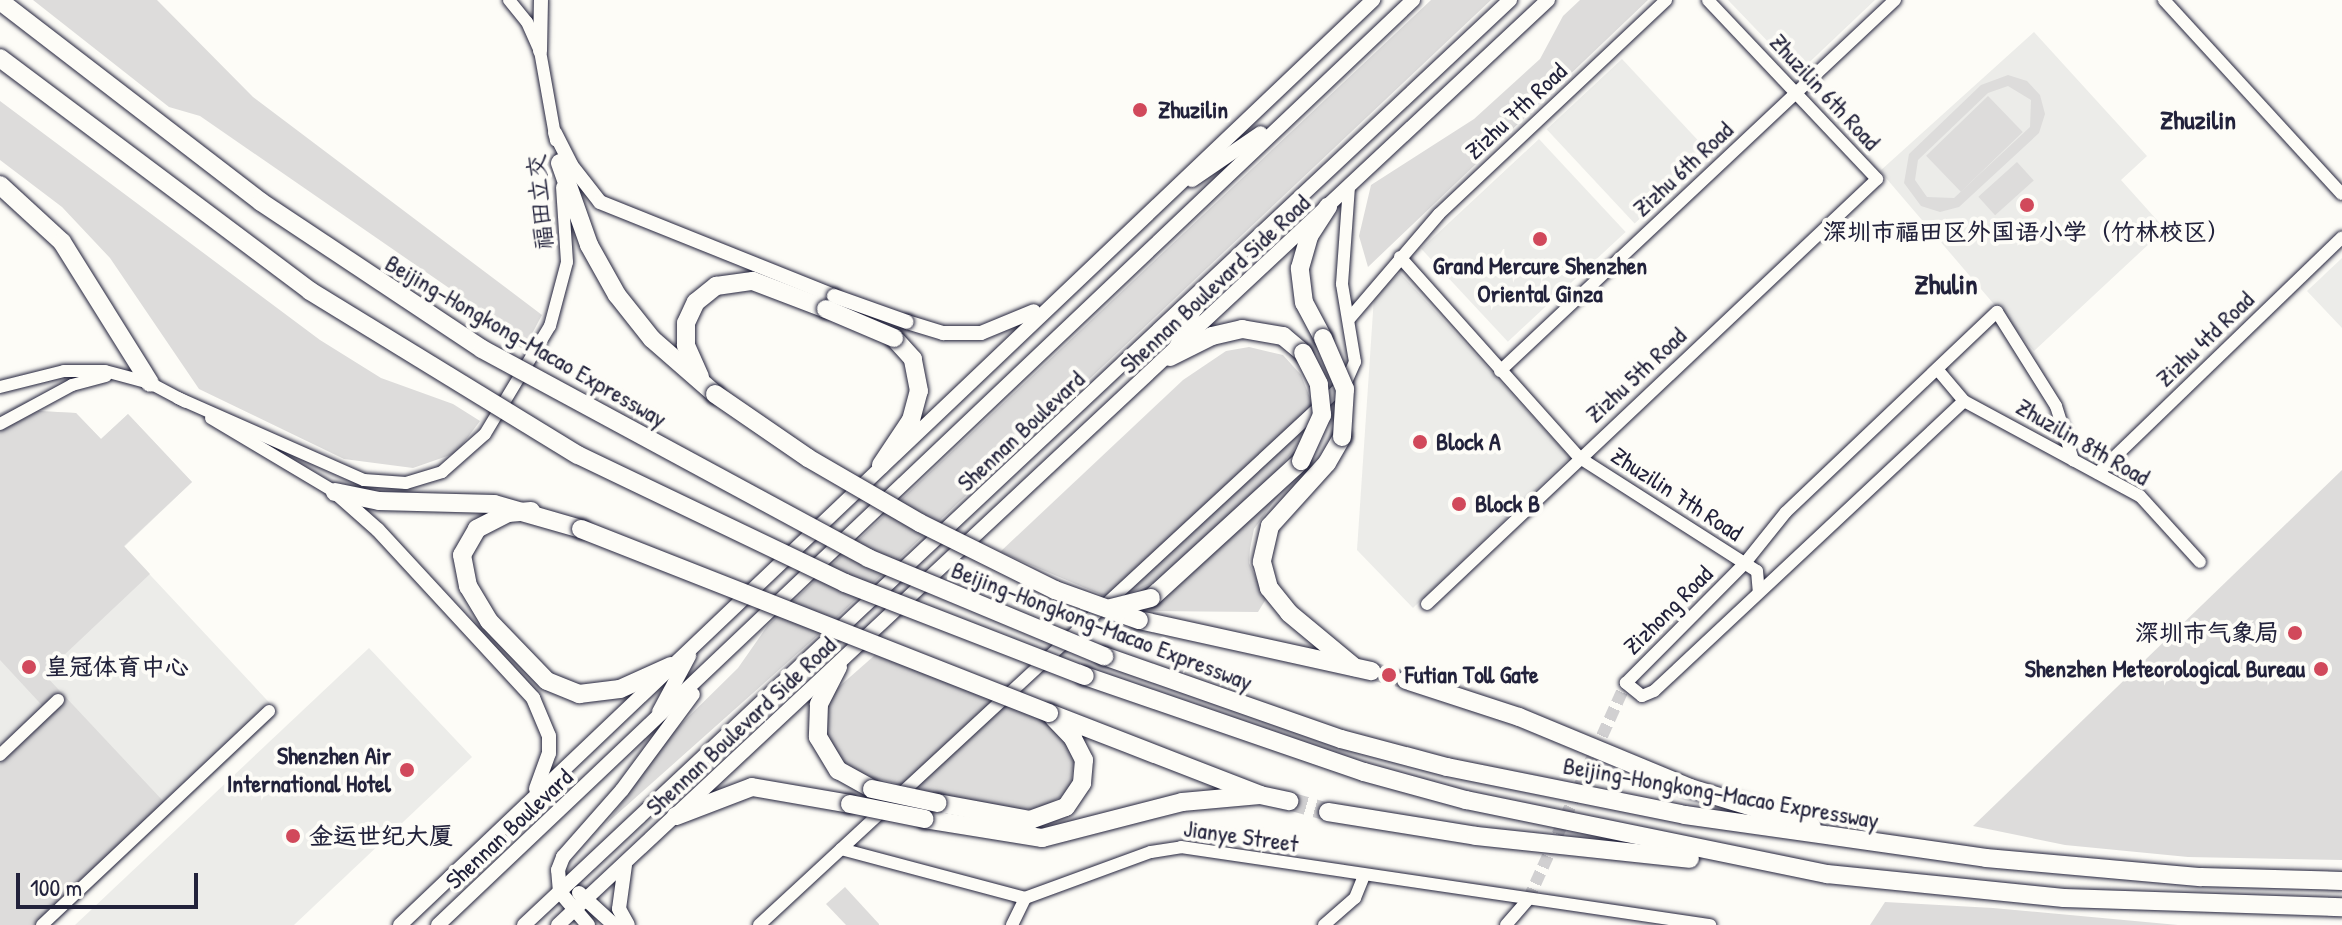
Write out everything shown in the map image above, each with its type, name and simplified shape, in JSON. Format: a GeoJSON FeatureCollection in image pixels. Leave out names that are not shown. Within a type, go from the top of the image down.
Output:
{"type":"FeatureCollection","features":[{"type":"Feature","properties":{"kind":"highway","name":"Beijing-Hongkong-Macao Expressway"},"geometry":{"type":"LineString","coordinates":[[0,1],[261,202],[482,349],[868,558],[1104,656],[1341,739],[1447,767],[1685,815],[1896,847],[2201,877],[2342,881]]}},
{"type":"Feature","properties":{"kind":"highway","name":"Beijing-Hongkong-Macao Expressway"},"geometry":{"type":"LineString","coordinates":[[0,58],[310,291],[565,448],[845,583],[1085,676],[1364,772],[1466,800],[1827,874],[2064,898],[2342,907]]}},
{"type":"Feature","properties":{"kind":"highway"},"geometry":{"type":"LineString","coordinates":[[560,163],[589,245],[617,295],[652,339],[715,394],[819,464],[920,523],[1092,605],[1139,620],[1363,669],[1289,613],[1269,588],[1262,562],[1270,526],[1327,463],[1342,437],[1347,404],[1343,378],[1304,303],[1300,268],[1309,236],[1328,207]]}},
{"type":"Feature","properties":{"kind":"highway"},"geometry":{"type":"LineString","coordinates":[[0,185],[62,242],[150,383]]}},
{"type":"Feature","properties":{"kind":"highway"},"geometry":{"type":"LineString","coordinates":[[715,394],[694,368],[686,345],[689,313],[705,294],[728,282],[753,281],[830,302],[894,338],[913,359],[919,391],[911,420],[881,465]]}},
{"type":"Feature","properties":{"kind":"highway"},"geometry":{"type":"LineString","coordinates":[[1092,605],[1122,608],[1151,598],[1301,461],[1322,415],[1319,384],[1303,353],[1283,336],[1242,329],[1212,336],[1170,357]]}},
{"type":"Feature","properties":{"kind":"highway"},"geometry":{"type":"LineString","coordinates":[[335,492],[379,501],[470,501],[531,511],[1260,795],[1289,801]]}},
{"type":"Feature","properties":{"kind":"highway"},"geometry":{"type":"LineString","coordinates":[[531,511],[508,513],[477,529],[462,555],[468,586],[483,628],[527,674],[579,694],[620,689],[671,666]]}},
{"type":"Feature","properties":{"kind":"highway"},"geometry":{"type":"LineString","coordinates":[[838,667],[819,704],[818,737],[838,770],[872,789],[1030,820],[1066,807],[1082,783],[1084,760],[1073,738],[1049,713]]}},
{"type":"Feature","properties":{"kind":"highway"},"geometry":{"type":"LineString","coordinates":[[1406,680],[1519,717],[1690,788],[1896,847]]}},
{"type":"Feature","properties":{"kind":"highway"},"geometry":{"type":"LineString","coordinates":[[676,816],[752,787],[1042,838],[1182,802],[1260,795]]}},
{"type":"Feature","properties":{"kind":"highway"},"geometry":{"type":"LineString","coordinates":[[1328,812],[1476,836],[1827,874]]}},
{"type":"Feature","properties":{"kind":"main road"},"geometry":{"type":"LineString","coordinates":[[540,51],[541,0]]}},
{"type":"Feature","properties":{"kind":"main road"},"geometry":{"type":"LineString","coordinates":[[402,925],[1061,293],[1373,0]]}},
{"type":"Feature","properties":{"kind":"main road","name":"Shennan Boulevard"},"geometry":{"type":"LineString","coordinates":[[438,925],[646,731],[1413,0]]}},
{"type":"Feature","properties":{"kind":"main road","name":"Shennan Boulevard"},"geometry":{"type":"LineString","coordinates":[[524,925],[1212,283],[1510,0]]}},
{"type":"Feature","properties":{"kind":"main road","name":"Shennan Boulevard Side Road"},"geometry":{"type":"LineString","coordinates":[[558,925],[1170,357],[1548,0]]}},
{"type":"Feature","properties":{"kind":"main road"},"geometry":{"type":"LineString","coordinates":[[1151,209],[1301,105]]}},
{"type":"Feature","properties":{"kind":"main road"},"geometry":{"type":"LineString","coordinates":[[555,133],[571,165],[600,202],[830,302],[943,333],[981,333],[1014,323],[1061,293]]}},
{"type":"Feature","properties":{"kind":"main road"},"geometry":{"type":"LineString","coordinates":[[1170,357],[1212,283]]}},
{"type":"Feature","properties":{"kind":"main road"},"geometry":{"type":"LineString","coordinates":[[335,492],[364,515],[483,628]]}},
{"type":"Feature","properties":{"kind":"main road"},"geometry":{"type":"LineString","coordinates":[[646,731],[696,641]]}},
{"type":"Feature","properties":{"kind":"main road","name":"Shennan Boulevard"},"geometry":{"type":"LineString","coordinates":[[560,892],[558,870],[570,846],[622,790],[715,665]]}},
{"type":"Feature","properties":{"kind":"main road"},"geometry":{"type":"LineString","coordinates":[[527,674],[549,736],[549,753],[533,797]]}},
{"type":"Feature","properties":{"kind":"main road"},"geometry":{"type":"LineString","coordinates":[[628,925],[619,909],[618,890],[629,860]]}},
{"type":"Feature","properties":{"kind":"main road"},"geometry":{"type":"LineString","coordinates":[[573,879],[584,900],[614,925]]}},
{"type":"Feature","properties":{"kind":"main road"},"geometry":{"type":"LineString","coordinates":[[560,892],[572,912],[588,925]]}},
{"type":"Feature","properties":{"kind":"street","name":"福田立交"},"geometry":{"type":"LineString","coordinates":[[178,398],[364,480],[406,483],[442,472],[485,434],[550,326],[567,262],[560,163],[540,51],[527,22],[509,0]]}},
{"type":"Feature","properties":{"kind":"street","name":"Zizhu 7th Road"},"geometry":{"type":"LineString","coordinates":[[1349,319],[1400,257],[1666,0]]}},
{"type":"Feature","properties":{"kind":"street","name":"Zhuzilin 6th Road"},"geometry":{"type":"LineString","coordinates":[[1708,0],[1877,179]]}},
{"type":"Feature","properties":{"kind":"street","name":"Zizhu 6th Road"},"geometry":{"type":"LineString","coordinates":[[1500,371],[1895,0]]}},
{"type":"Feature","properties":{"kind":"street"},"geometry":{"type":"LineString","coordinates":[[2164,0],[2342,194]]}},
{"type":"Feature","properties":{"kind":"street","name":"Zizhu 5th Road"},"geometry":{"type":"LineString","coordinates":[[1427,604],[1877,179]]}},
{"type":"Feature","properties":{"kind":"street"},"geometry":{"type":"LineString","coordinates":[[759,925],[1346,382],[1355,362],[1342,284],[1349,187]]}},
{"type":"Feature","properties":{"kind":"street","name":"Zizhu 4td Road"},"geometry":{"type":"LineString","coordinates":[[2098,473],[2342,237]]}},
{"type":"Feature","properties":{"kind":"street","name":"Zhuzilin 7th Road"},"geometry":{"type":"LineString","coordinates":[[1400,257],[1580,458],[1757,571],[1759,592]]}},
{"type":"Feature","properties":{"kind":"street","name":"Zizhong Road"},"geometry":{"type":"LineString","coordinates":[[1964,401],[1654,691],[1642,696],[1626,683],[1745,563],[1786,512],[1997,312],[2056,406],[2073,460]]}},
{"type":"Feature","properties":{"kind":"street","name":"Zhuzilin 8th Road"},"geometry":{"type":"LineString","coordinates":[[1937,369],[1964,401],[2140,496],[2200,562]]}},
{"type":"Feature","properties":{"kind":"street","name":"福田立交"},"geometry":{"type":"LineString","coordinates":[[0,387],[64,371],[131,377],[178,398],[335,492]]}},
{"type":"Feature","properties":{"kind":"street"},"geometry":{"type":"LineString","coordinates":[[0,424],[81,381],[131,377]]}},
{"type":"Feature","properties":{"kind":"street"},"geometry":{"type":"LineString","coordinates":[[0,755],[58,700]]}},
{"type":"Feature","properties":{"kind":"street"},"geometry":{"type":"LineString","coordinates":[[42,925],[269,711]]}},
{"type":"Feature","properties":{"kind":"street","name":"Jianye Street"},"geometry":{"type":"LineString","coordinates":[[1025,898],[1171,848],[1710,925]]}},
{"type":"Feature","properties":{"kind":"street"},"geometry":{"type":"LineString","coordinates":[[841,849],[1025,898],[1022,913],[1013,922]]}},
{"type":"Feature","properties":{"kind":"street"},"geometry":{"type":"LineString","coordinates":[[1324,925],[1355,898],[1364,876]]}},
{"type":"Feature","properties":{"kind":"street"},"geometry":{"type":"LineString","coordinates":[[1506,925],[1528,900]]}},
{"type":"Feature","properties":{"kind":"shaded area"},"geometry":{"type":"Polygon","coordinates":[[[33,0],[157,0],[253,97],[542,315],[526,345],[521,348],[499,333],[491,317],[200,116],[169,107],[33,0]]]}},
{"type":"Feature","properties":{"kind":"shaded area"},"geometry":{"type":"Polygon","coordinates":[[[1431,0],[1491,0],[817,636],[606,824],[673,732],[738,668],[768,625],[1431,0]]]}},
{"type":"Feature","properties":{"kind":"shaded area"},"geometry":{"type":"Polygon","coordinates":[[[1580,0],[1648,0],[1368,267],[1359,236],[1371,185],[1474,119],[1540,59],[1563,16],[1580,0]]]}},
{"type":"Feature","properties":{"kind":"shaded area"},"geometry":{"type":"Polygon","coordinates":[[[1728,0],[1875,0],[1798,73],[1728,0]]]}},
{"type":"Feature","properties":{"kind":"shaded area","name":"深圳市福田区外国语小学（竹林校区）"},"geometry":{"type":"Polygon","coordinates":[[[2034,32],[2147,156],[2121,180],[2165,229],[2034,351],[1880,171],[2034,32]]]}},
{"type":"Feature","properties":{"kind":"shaded area"},"geometry":{"type":"Polygon","coordinates":[[[1622,59],[1710,153],[1635,224],[1547,129],[1622,59]]]}},
{"type":"Feature","properties":{"kind":"shaded area"},"geometry":{"type":"Polygon","coordinates":[[[2008,75],[2027,81],[2040,95],[2045,114],[2039,133],[1959,207],[1940,212],[1921,206],[1904,183],[1909,154],[1981,85],[2008,75]],[[2008,86],[1988,93],[1918,160],[1915,180],[1927,197],[1954,198],[2030,127],[2031,100],[2008,86]]]}},
{"type":"Feature","properties":{"kind":"shaded area"},"geometry":{"type":"Polygon","coordinates":[[[1988,96],[2023,132],[1961,192],[1926,156],[1988,96]]]}},
{"type":"Feature","properties":{"kind":"shaded area"},"geometry":{"type":"Polygon","coordinates":[[[0,101],[320,340],[381,378],[453,404],[480,421],[456,453],[413,468],[344,459],[199,389],[110,258],[62,207],[0,160],[0,101]]]}},
{"type":"Feature","properties":{"kind":"shaded area"},"geometry":{"type":"Polygon","coordinates":[[[1539,139],[1626,232],[1508,342],[1421,249],[1539,139]]]}},
{"type":"Feature","properties":{"kind":"shaded area"},"geometry":{"type":"Polygon","coordinates":[[[2017,162],[2034,181],[1995,215],[1978,197],[2017,162]]]}},
{"type":"Feature","properties":{"kind":"shaded area"},"geometry":{"type":"Polygon","coordinates":[[[2342,258],[2342,328],[2307,291],[2342,258]]]}},
{"type":"Feature","properties":{"kind":"shaded area"},"geometry":{"type":"Polygon","coordinates":[[[1400,273],[1570,457],[1413,608],[1357,550],[1374,297],[1400,273]]]}},
{"type":"Feature","properties":{"kind":"shaded area"},"geometry":{"type":"Polygon","coordinates":[[[1249,347],[1283,355],[1301,375],[1312,403],[1306,433],[1271,480],[1161,579],[1128,594],[1102,595],[1000,552],[1183,380],[1226,351],[1249,347]]]}},
{"type":"Feature","properties":{"kind":"shaded area","name":"皇冠体育中心"},"geometry":{"type":"Polygon","coordinates":[[[28,400],[39,411],[76,413],[101,439],[128,414],[192,482],[124,547],[279,713],[53,925],[0,925],[0,413],[28,400]]]}},
{"type":"Feature","properties":{"kind":"shaded area","name":"皇冠体育中心"},"geometry":{"type":"Polygon","coordinates":[[[39,411],[76,413],[101,439],[128,414],[192,482],[124,546],[150,574],[44,674],[164,802],[34,925],[0,925],[0,764],[51,715],[0,660],[0,431],[39,411]]]}},
{"type":"Feature","properties":{"kind":"shaded area"},"geometry":{"type":"Polygon","coordinates":[[[2342,470],[2342,860],[2188,857],[2065,845],[1973,826],[2342,470]]]}},
{"type":"Feature","properties":{"kind":"shaded area"},"geometry":{"type":"Polygon","coordinates":[[[1280,493],[1254,529],[1250,549],[1249,563],[1266,599],[1258,612],[1144,611],[1280,493]]]}},
{"type":"Feature","properties":{"kind":"shaded area"},"geometry":{"type":"Polygon","coordinates":[[[369,648],[472,757],[294,925],[75,925],[369,648]]]}},
{"type":"Feature","properties":{"kind":"shaded area"},"geometry":{"type":"Polygon","coordinates":[[[875,655],[1048,720],[1075,755],[1070,791],[1040,809],[996,809],[855,773],[829,750],[822,717],[833,692],[875,655]]]}},
{"type":"Feature","properties":{"kind":"shaded area"},"geometry":{"type":"Polygon","coordinates":[[[845,887],[879,925],[846,925],[826,904],[845,887]]]}},
{"type":"Feature","properties":{"kind":"shaded area"},"geometry":{"type":"Polygon","coordinates":[[[1885,902],[1993,908],[2178,925],[1870,925],[1885,902]]]}},
{"type":"Feature","properties":{"kind":"tunnel"},"geometry":{"type":"LineString","coordinates":[[1371,671],[1406,680]]}},
{"type":"Feature","properties":{"kind":"tunnel"},"geometry":{"type":"LineString","coordinates":[[1528,900],[1626,683]]}},
{"type":"Feature","properties":{"kind":"tunnel"},"geometry":{"type":"LineString","coordinates":[[1289,801],[1328,812]]}},
{"type":"Feature","properties":{"kind":"place","name":"Zhuzilin"},"geometry":{"type":"Point","coordinates":[1140,110]}},
{"type":"Feature","properties":{"kind":"place","name":"深圳市福田区外国语小学（竹林校区）"},"geometry":{"type":"Point","coordinates":[2027,205]}},
{"type":"Feature","properties":{"kind":"place","name":"Grand Mercure Shenzhen Oriental Ginza"},"geometry":{"type":"Point","coordinates":[1540,239]}},
{"type":"Feature","properties":{"kind":"place","name":"Block A"},"geometry":{"type":"Point","coordinates":[1420,442]}},
{"type":"Feature","properties":{"kind":"place","name":"Block B"},"geometry":{"type":"Point","coordinates":[1459,504]}},
{"type":"Feature","properties":{"kind":"place","name":"深圳市气象局"},"geometry":{"type":"Point","coordinates":[2295,633]}},
{"type":"Feature","properties":{"kind":"place","name":"皇冠体育中心"},"geometry":{"type":"Point","coordinates":[29,667]}},
{"type":"Feature","properties":{"kind":"place","name":"Shenzhen Meteorological Bureau"},"geometry":{"type":"Point","coordinates":[2321,669]}},
{"type":"Feature","properties":{"kind":"place","name":"Futian Toll Gate"},"geometry":{"type":"Point","coordinates":[1389,675]}},
{"type":"Feature","properties":{"kind":"place","name":"Shenzhen Air International Hotel"},"geometry":{"type":"Point","coordinates":[407,770]}},
{"type":"Feature","properties":{"kind":"place","name":"金运世纪大厦"},"geometry":{"type":"Point","coordinates":[293,836]}},
{"type":"Feature","properties":{"kind":"district","name":"Zhuzilin"},"geometry":{"type":"Point","coordinates":[2198,120]}},
{"type":"Feature","properties":{"kind":"district","name":"Zhulin"},"geometry":{"type":"Point","coordinates":[1946,284]}}]}
